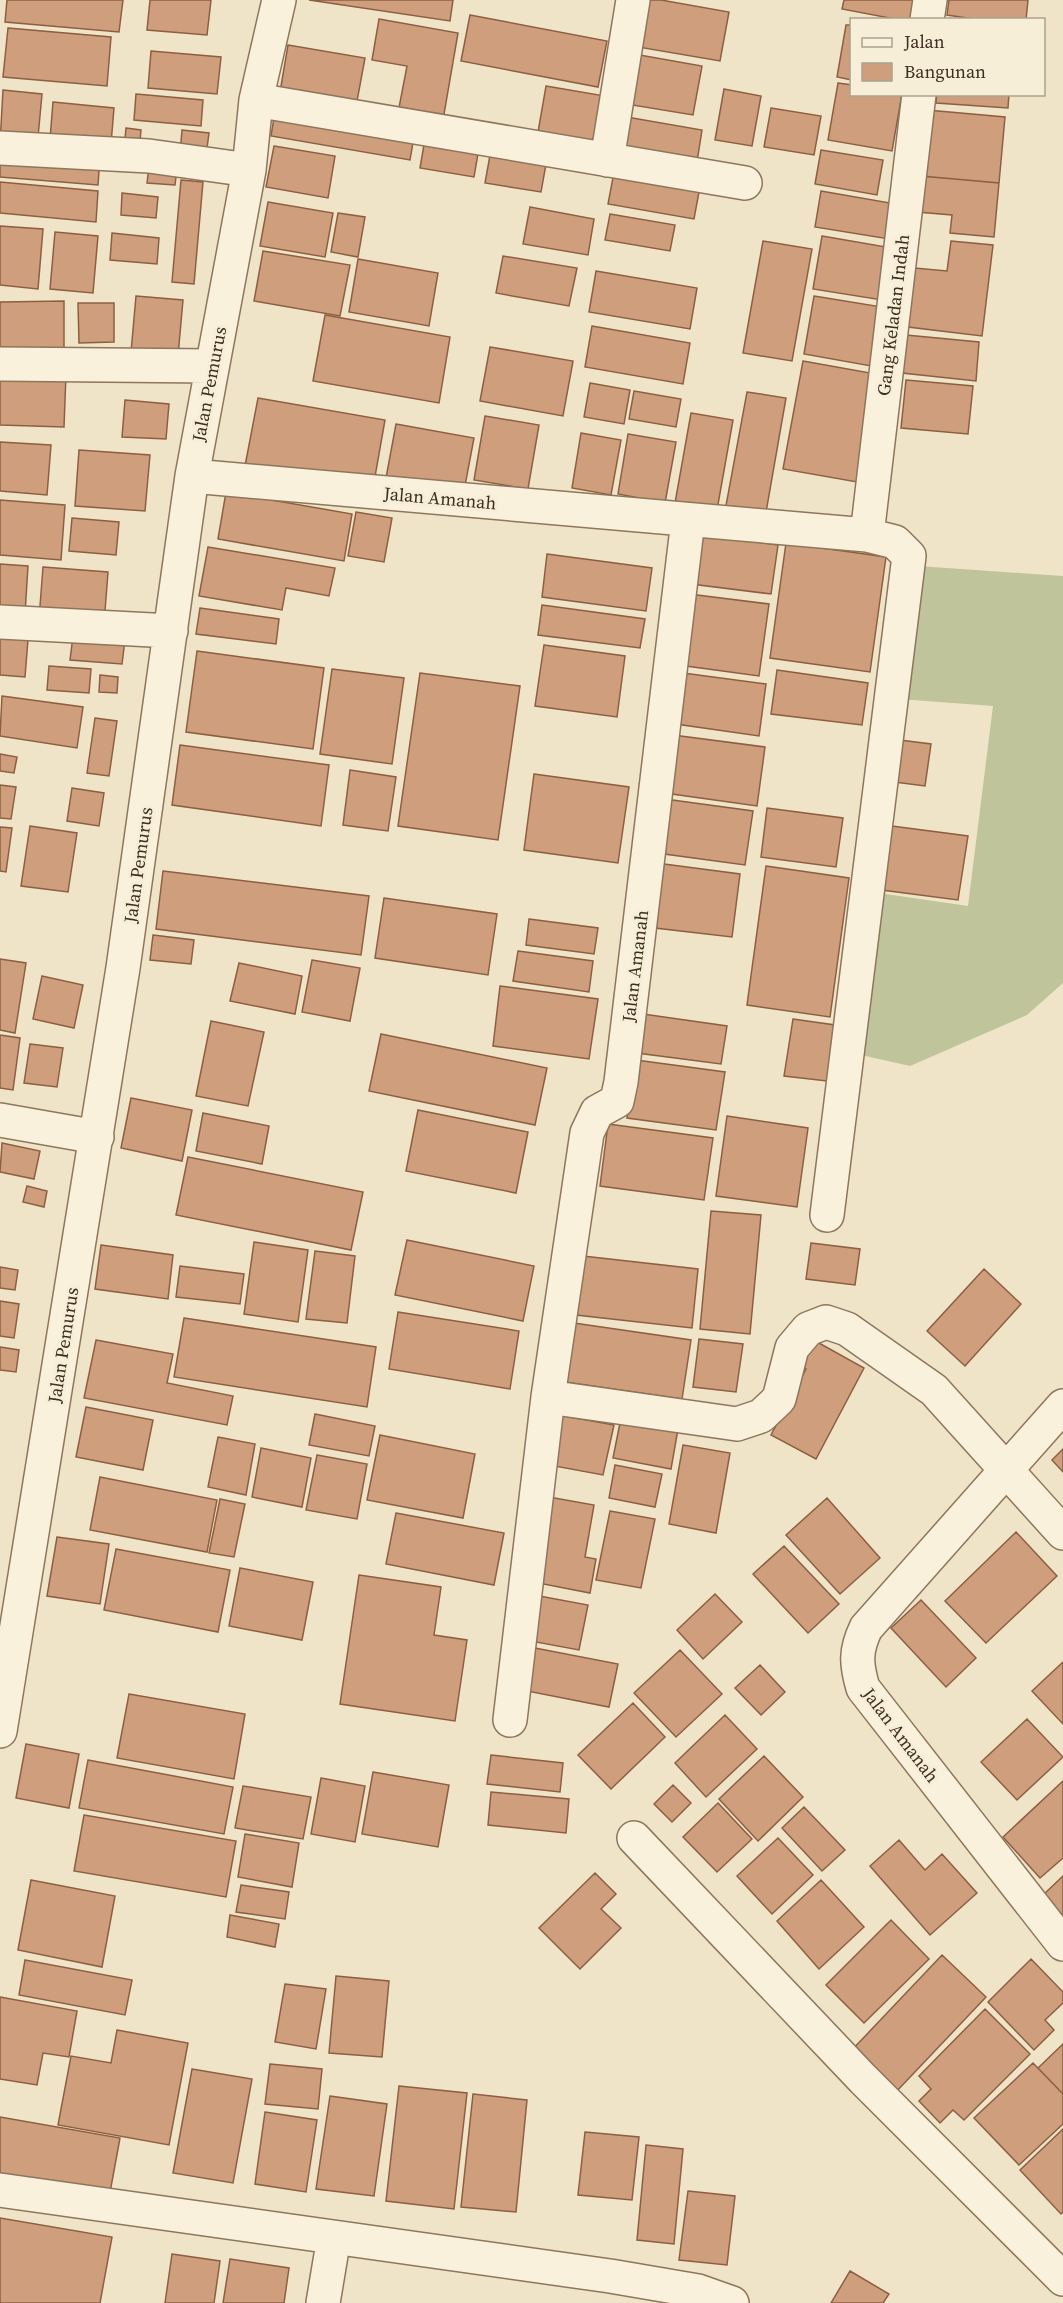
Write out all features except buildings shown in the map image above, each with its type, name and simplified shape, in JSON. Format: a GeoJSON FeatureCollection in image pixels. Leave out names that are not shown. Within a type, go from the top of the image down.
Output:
{"type":"FeatureCollection","features":[{"type":"Feature","properties":{"kind":"street","name":"Jalan Pemurus"},"geometry":{"type":"LineString","coordinates":[[0,1731],[97,1137],[192,476],[249,170],[256,100],[279,0]]}},
{"type":"Feature","properties":{"kind":"street"},"geometry":{"type":"LineString","coordinates":[[607,160],[633,0]]}},
{"type":"Feature","properties":{"kind":"street"},"geometry":{"type":"LineString","coordinates":[[927,18],[930,0]]}},
{"type":"Feature","properties":{"kind":"street","name":"Gang Keladan Indah"},"geometry":{"type":"LineString","coordinates":[[867,535],[919,96]]}},
{"type":"Feature","properties":{"kind":"street"},"geometry":{"type":"LineString","coordinates":[[256,100],[745,183]]}},
{"type":"Feature","properties":{"kind":"street"},"geometry":{"type":"LineString","coordinates":[[0,148],[149,156],[249,170]]}},
{"type":"Feature","properties":{"kind":"street"},"geometry":{"type":"LineString","coordinates":[[0,364],[212,366]]}},
{"type":"Feature","properties":{"kind":"street","name":"Jalan Amanah"},"geometry":{"type":"LineString","coordinates":[[192,476],[867,535],[895,542],[909,556],[827,1215]]}},
{"type":"Feature","properties":{"kind":"street","name":"Jalan Amanah"},"geometry":{"type":"LineString","coordinates":[[510,1720],[548,1397],[587,1133],[597,1112],[617,1101],[621,1082],[688,520]]}},
{"type":"Feature","properties":{"kind":"street"},"geometry":{"type":"LineString","coordinates":[[0,622],[171,631]]}},
{"type":"Feature","properties":{"kind":"street"},"geometry":{"type":"LineString","coordinates":[[0,1120],[97,1137]]}},
{"type":"Feature","properties":{"kind":"street"},"geometry":{"type":"LineString","coordinates":[[548,1397],[737,1424],[761,1416],[779,1399],[792,1348],[808,1329],[826,1322],[847,1329],[934,1390],[1008,1469],[1063,1533]]}},
{"type":"Feature","properties":{"kind":"street","name":"Jalan Amanah"},"geometry":{"type":"LineString","coordinates":[[1063,1406],[866,1628],[857,1647],[856,1663],[864,1688],[1063,1944]]}},
{"type":"Feature","properties":{"kind":"street"},"geometry":{"type":"LineString","coordinates":[[634,1838],[863,2079],[1063,2279]]}},
{"type":"Feature","properties":{"kind":"street"},"geometry":{"type":"LineString","coordinates":[[0,2190],[333,2237],[609,2290],[698,2291],[732,2303]]}},
{"type":"Feature","properties":{"kind":"street"},"geometry":{"type":"LineString","coordinates":[[323,2303],[333,2237]]}},
{"type":"Feature","properties":{"kind":"green space"},"geometry":{"type":"Polygon","coordinates":[[[904,565],[1063,576],[1063,983],[1027,1015],[910,1066],[852,1053],[865,891],[968,906],[993,706],[885,698],[904,565]]]}}]}
